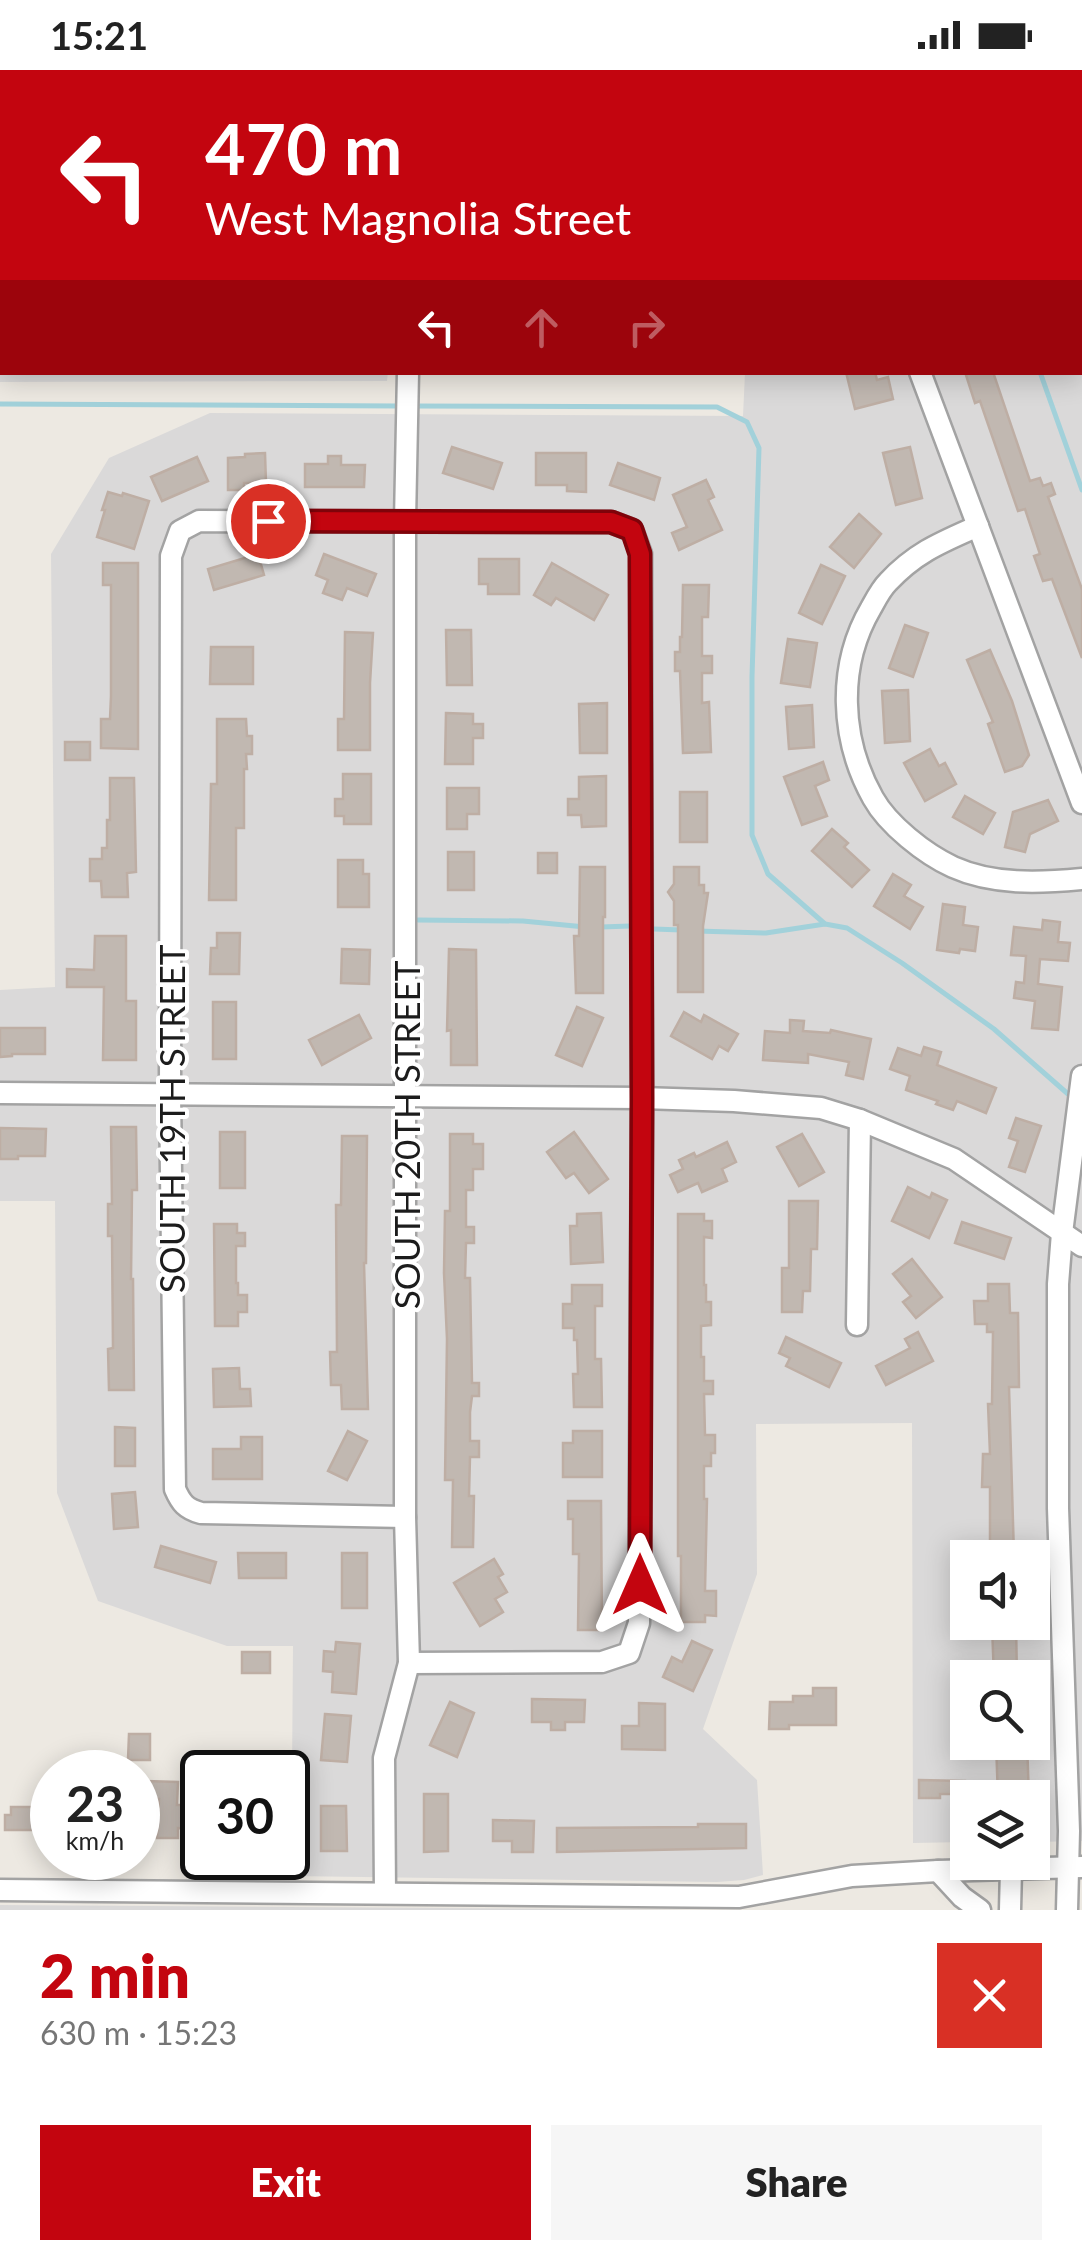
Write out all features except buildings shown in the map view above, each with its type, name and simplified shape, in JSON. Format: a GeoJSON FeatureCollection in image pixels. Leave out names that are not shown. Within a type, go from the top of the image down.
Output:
{"type":"FeatureCollection","features":[{"type":"Feature","properties":{"kind":"street"},"geometry":{"type":"LineString","coordinates":[[921,375],[1082,803]]}},
{"type":"Feature","properties":{"kind":"street","name":"SOUTH 20TH STREET"},"geometry":{"type":"LineString","coordinates":[[385,1893],[384,1758],[409,1663],[405,1517],[408,381]]}},
{"type":"Feature","properties":{"kind":"street"},"geometry":{"type":"LineString","coordinates":[[405,521],[611,522],[632,530],[640,554],[642,1098],[640,1622],[630,1654],[602,1662],[409,1663]]}},
{"type":"Feature","properties":{"kind":"street","name":"SOUTH 19TH STREET"},"geometry":{"type":"LineString","coordinates":[[405,521],[199,522],[180,531],[170,556],[175,1489],[180,1502],[201,1513],[405,1517]]}},
{"type":"Feature","properties":{"kind":"street"},"geometry":{"type":"LineString","coordinates":[[978,526],[922,552],[885,584],[860,628],[848,666],[847,710],[852,748],[874,800],[906,837],[954,868],[1006,882],[1082,879]]}},
{"type":"Feature","properties":{"kind":"street"},"geometry":{"type":"LineString","coordinates":[[1066,1910],[1075,1868],[1069,1812],[1058,1508],[1058,1284],[1082,1076]]}},
{"type":"Feature","properties":{"kind":"street"},"geometry":{"type":"LineString","coordinates":[[0,1093],[642,1098],[734,1100],[821,1108],[954,1159],[1082,1246]]}},
{"type":"Feature","properties":{"kind":"street"},"geometry":{"type":"LineString","coordinates":[[857,1325],[860,1120]]}},
{"type":"Feature","properties":{"kind":"street"},"geometry":{"type":"LineString","coordinates":[[1050,1868],[1075,1868]]}},
{"type":"Feature","properties":{"kind":"street"},"geometry":{"type":"LineString","coordinates":[[938,1870],[980,1910]]}},
{"type":"Feature","properties":{"kind":"street"},"geometry":{"type":"LineString","coordinates":[[0,1890],[58,1900],[280,1902],[385,1893],[640,1904],[739,1897],[852,1876],[950,1870]]}},
{"type":"Feature","properties":{"kind":"street"},"geometry":{"type":"LineString","coordinates":[[1010,1880],[1010,1910]]}},
{"type":"Feature","properties":{"kind":"shaded area"},"geometry":{"type":"Polygon","coordinates":[[[0,375],[388,375],[387,381],[0,382],[0,375]]]}},
{"type":"Feature","properties":{"kind":"shaded area"},"geometry":{"type":"Polygon","coordinates":[[[745,375],[1082,375],[1082,1841],[1050,1842],[1050,1780],[950,1780],[950,1842],[913,1843],[912,1423],[756,1424],[757,1574],[703,1729],[757,1780],[763,1875],[744,1880],[310,1876],[310,1750],[292,1750],[293,1646],[227,1646],[98,1601],[57,1493],[55,1201],[0,1201],[0,990],[55,987],[51,554],[109,458],[210,413],[743,416],[745,375]]]}},
{"type":"Feature","properties":{"kind":"shaded area"},"geometry":{"type":"Polygon","coordinates":[[[0,1905],[709,1910],[0,1910],[0,1905]]]}},
{"type":"Feature","properties":{"kind":"waterway"},"geometry":{"type":"LineString","coordinates":[[1041,375],[1082,490]]}},
{"type":"Feature","properties":{"kind":"waterway"},"geometry":{"type":"LineString","coordinates":[[0,404],[400,406]]}},
{"type":"Feature","properties":{"kind":"waterway"},"geometry":{"type":"LineString","coordinates":[[411,406],[717,407],[747,422],[759,448],[752,835],[768,874],[825,924],[847,928],[994,1029],[1068,1094]]}},
{"type":"Feature","properties":{"kind":"waterway"},"geometry":{"type":"LineString","coordinates":[[418,920],[523,921],[585,927]]}},
{"type":"Feature","properties":{"kind":"waterway"},"geometry":{"type":"LineString","coordinates":[[697,931],[766,933],[825,924]]}},
{"type":"Feature","properties":{"kind":"waterway"},"geometry":{"type":"LineString","coordinates":[[601,927],[630,926]]}},
{"type":"Feature","properties":{"kind":"waterway"},"geometry":{"type":"LineString","coordinates":[[654,929],[681,930]]}},
{"type":"Feature","properties":{"kind":"route"},"geometry":{"type":"LineString","coordinates":[[268,521],[611,522],[632,530],[640,554],[640,1585]]}}]}
